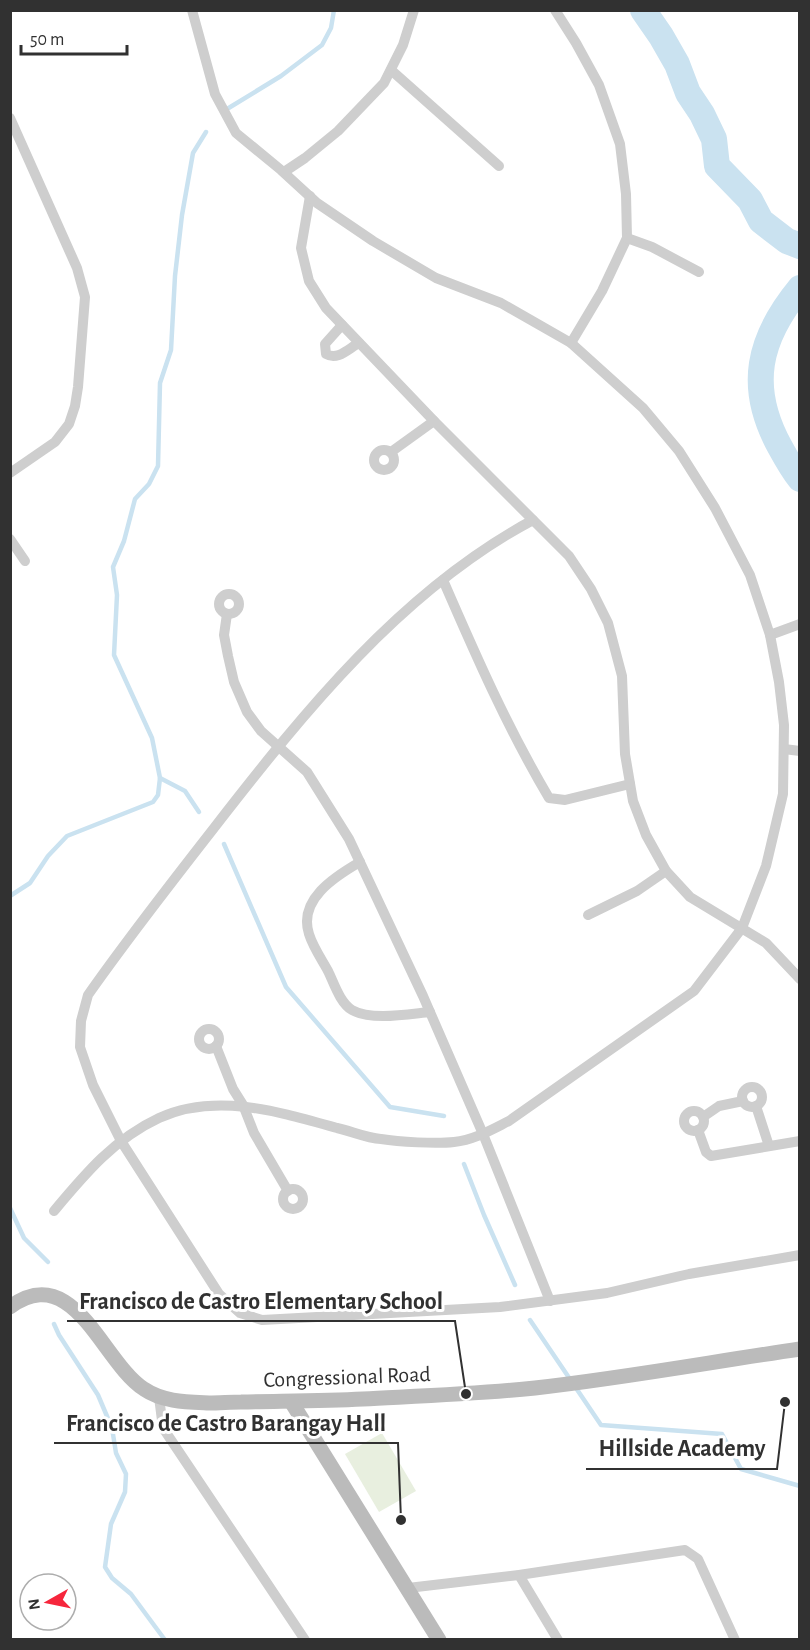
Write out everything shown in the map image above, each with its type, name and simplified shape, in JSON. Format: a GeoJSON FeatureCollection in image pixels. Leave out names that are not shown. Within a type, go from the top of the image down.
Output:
{"type":"FeatureCollection","features":[{"type":"Feature","properties":{"kind":"main road","name":"Congressional Road"},"geometry":{"type":"LineString","coordinates":[[10,1307],[38,1296],[58,1298],[72,1305],[81,1314],[125,1373],[141,1388],[179,1401],[212,1403],[292,1403],[466,1394],[543,1387],[603,1380],[800,1349]]}},
{"type":"Feature","properties":{"kind":"main road"},"geometry":{"type":"LineString","coordinates":[[292,1403],[439,1640]]}},
{"type":"Feature","properties":{"kind":"street"},"geometry":{"type":"LineString","coordinates":[[54,1211],[93,1164],[122,1141],[159,1118],[200,1106],[243,1105],[292,1115],[380,1139],[454,1142],[483,1134],[509,1121],[694,991],[742,928],[766,866],[783,794],[784,725],[779,681],[770,635],[750,575],[715,508],[679,452],[643,408],[571,343],[501,303],[436,278],[373,241],[310,196],[236,133],[214,94],[192,10]]}},
{"type":"Feature","properties":{"kind":"street"},"geometry":{"type":"LineString","coordinates":[[284,172],[338,131],[384,83],[403,45],[414,10]]}},
{"type":"Feature","properties":{"kind":"street"},"geometry":{"type":"LineString","coordinates":[[555,10],[599,85],[620,144],[626,194],[627,238],[602,291],[571,343]]}},
{"type":"Feature","properties":{"kind":"street"},"geometry":{"type":"LineString","coordinates":[[391,70],[499,166]]}},
{"type":"Feature","properties":{"kind":"street"},"geometry":{"type":"LineString","coordinates":[[10,118],[77,268],[85,297],[78,387],[69,423],[55,442],[10,473]]}},
{"type":"Feature","properties":{"kind":"street"},"geometry":{"type":"LineString","coordinates":[[310,196],[301,248],[309,281],[326,308],[434,421],[569,556],[591,589],[608,623],[622,676],[625,754],[633,801],[646,835],[666,871],[690,897],[766,944],[800,979]]}},
{"type":"Feature","properties":{"kind":"street"},"geometry":{"type":"LineString","coordinates":[[627,238],[652,247],[699,272]]}},
{"type":"Feature","properties":{"kind":"street"},"geometry":{"type":"LineString","coordinates":[[342,325],[324,344],[327,354],[335,357],[359,343]]}},
{"type":"Feature","properties":{"kind":"street"},"geometry":{"type":"LineString","coordinates":[[391,452],[434,421]]}},
{"type":"Feature","properties":{"kind":"street"},"geometry":{"type":"LineString","coordinates":[[533,520],[502,536],[443,580],[401,616],[357,659],[279,746],[87,994],[81,1021],[81,1047],[93,1085],[122,1141],[219,1294],[240,1313],[261,1320],[500,1307],[550,1301],[607,1293],[688,1274],[800,1255]]}},
{"type":"Feature","properties":{"kind":"street"},"geometry":{"type":"LineString","coordinates":[[10,539],[25,561]]}},
{"type":"Feature","properties":{"kind":"street"},"geometry":{"type":"LineString","coordinates":[[443,580],[489,687],[523,755],[549,798],[565,800],[630,784]]}},
{"type":"Feature","properties":{"kind":"street"},"geometry":{"type":"LineString","coordinates":[[227,614],[224,635],[234,682],[247,712],[261,731],[307,772],[349,839],[430,1012],[483,1134],[550,1301]]}},
{"type":"Feature","properties":{"kind":"street"},"geometry":{"type":"LineString","coordinates":[[770,635],[800,624]]}},
{"type":"Feature","properties":{"kind":"street"},"geometry":{"type":"LineString","coordinates":[[784,749],[800,751]]}},
{"type":"Feature","properties":{"kind":"street"},"geometry":{"type":"LineString","coordinates":[[360,862],[336,876],[314,897],[306,919],[309,936],[343,1000],[352,1010],[366,1014],[394,1016],[430,1012]]}},
{"type":"Feature","properties":{"kind":"street"},"geometry":{"type":"LineString","coordinates":[[588,915],[637,891],[666,871]]}},
{"type":"Feature","properties":{"kind":"street"},"geometry":{"type":"LineString","coordinates":[[216,1046],[254,1133],[288,1191]]}},
{"type":"Feature","properties":{"kind":"street"},"geometry":{"type":"LineString","coordinates":[[753,1088],[759,1090],[760,1102],[756,1106],[750,1107],[743,1101],[744,1091],[753,1088]]}},
{"type":"Feature","properties":{"kind":"street"},"geometry":{"type":"LineString","coordinates":[[703,1117],[719,1106],[743,1101]]}},
{"type":"Feature","properties":{"kind":"street"},"geometry":{"type":"LineString","coordinates":[[756,1106],[769,1146]]}},
{"type":"Feature","properties":{"kind":"street"},"geometry":{"type":"LineString","coordinates":[[696,1112],[703,1117],[703,1126],[698,1130],[693,1131],[687,1128],[685,1118],[689,1113],[696,1112]]}},
{"type":"Feature","properties":{"kind":"street"},"geometry":{"type":"LineString","coordinates":[[698,1130],[706,1152],[711,1156],[800,1141]]}},
{"type":"Feature","properties":{"kind":"street"},"geometry":{"type":"LineString","coordinates":[[159,1396],[163,1428],[304,1640]]}},
{"type":"Feature","properties":{"kind":"street"},"geometry":{"type":"LineString","coordinates":[[408,1588],[519,1575],[685,1550],[698,1558],[735,1640]]}},
{"type":"Feature","properties":{"kind":"street"},"geometry":{"type":"LineString","coordinates":[[519,1575],[558,1640]]}},
{"type":"Feature","properties":{"kind":"green space"},"geometry":{"type":"Polygon","coordinates":[[[382,1433],[416,1491],[379,1512],[345,1454],[382,1433]]]}},
{"type":"Feature","properties":{"kind":"waterway"},"geometry":{"type":"LineString","coordinates":[[227,109],[281,76],[322,45],[331,28],[334,10]]}},
{"type":"Feature","properties":{"kind":"waterway"},"geometry":{"type":"LineString","coordinates":[[643,10],[677,64],[688,93],[702,114],[714,139],[717,166],[750,200],[761,221],[787,241],[800,246]]}},
{"type":"Feature","properties":{"kind":"waterway"},"geometry":{"type":"LineString","coordinates":[[10,896],[30,883],[48,856],[67,836],[153,802],[158,795],[160,778],[152,738],[114,655],[117,595],[113,567],[124,541],[135,499],[149,484],[158,466],[160,383],[171,350],[175,276],[182,215],[193,153],[206,132]]}},
{"type":"Feature","properties":{"kind":"waterway"},"geometry":{"type":"LineString","coordinates":[[800,288],[786,307],[767,345],[762,364],[761,384],[763,404],[770,425],[800,479]]}},
{"type":"Feature","properties":{"kind":"waterway"},"geometry":{"type":"LineString","coordinates":[[160,778],[185,791],[199,812]]}},
{"type":"Feature","properties":{"kind":"waterway"},"geometry":{"type":"LineString","coordinates":[[224,844],[286,987],[390,1107],[444,1116]]}},
{"type":"Feature","properties":{"kind":"waterway"},"geometry":{"type":"LineString","coordinates":[[464,1164],[515,1285]]}},
{"type":"Feature","properties":{"kind":"waterway"},"geometry":{"type":"LineString","coordinates":[[10,1208],[24,1238],[48,1262]]}},
{"type":"Feature","properties":{"kind":"waterway"},"geometry":{"type":"LineString","coordinates":[[530,1320],[601,1425],[722,1434],[741,1469],[800,1486]]}},
{"type":"Feature","properties":{"kind":"waterway"},"geometry":{"type":"LineString","coordinates":[[54,1324],[98,1395],[112,1428],[116,1453],[126,1474],[125,1492],[111,1524],[105,1567],[112,1578],[131,1594],[165,1640]]}},
{"type":"Feature","properties":{"kind":"place","name":"Francisco de Castro Elementary School"},"geometry":{"type":"Point","coordinates":[466,1394]}},
{"type":"Feature","properties":{"kind":"place","name":"Hillside Academy"},"geometry":{"type":"Point","coordinates":[785,1402]}},
{"type":"Feature","properties":{"kind":"place","name":"Francisco de Castro Barangay Hall"},"geometry":{"type":"Point","coordinates":[401,1520]}}]}
